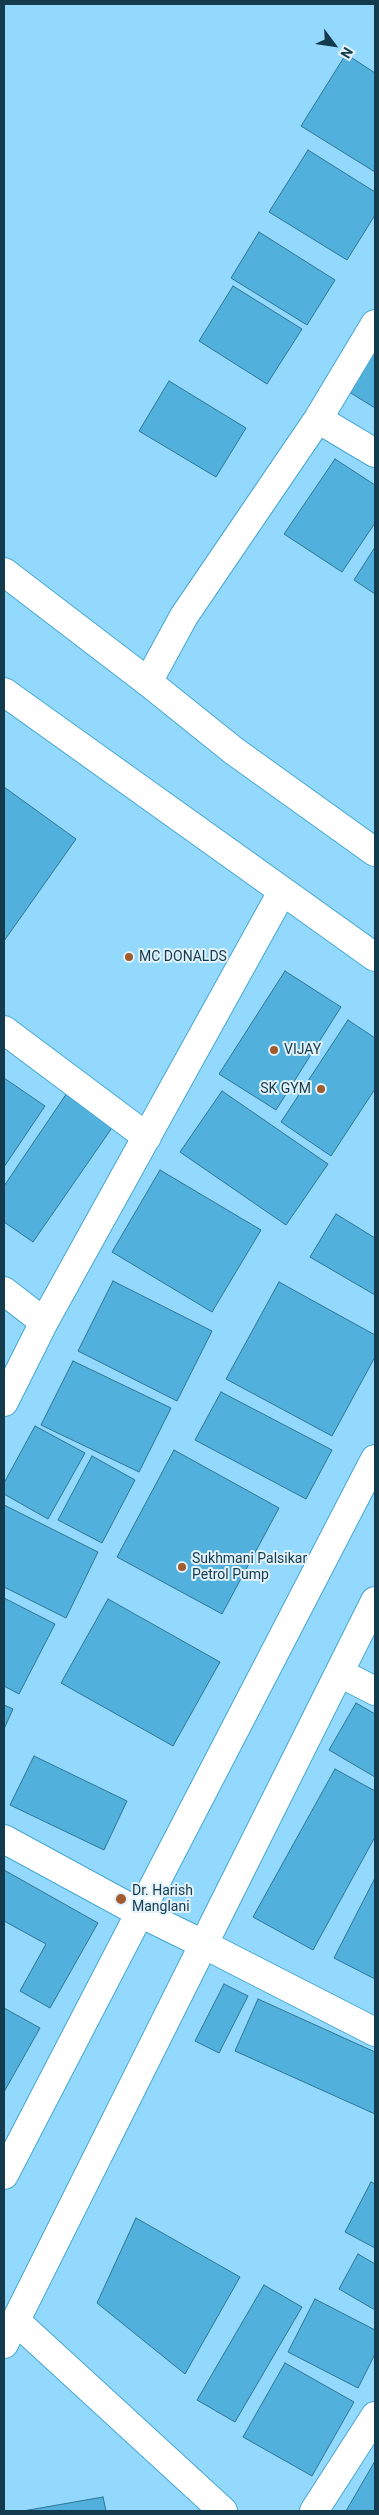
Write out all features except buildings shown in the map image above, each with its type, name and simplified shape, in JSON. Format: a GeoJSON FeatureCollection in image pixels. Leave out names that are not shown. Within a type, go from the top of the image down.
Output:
{"type":"FeatureCollection","features":[{"type":"Feature","properties":{"kind":"main road"},"geometry":{"type":"LineString","coordinates":[[148,682],[184,616],[318,419],[375,324]]}},
{"type":"Feature","properties":{"kind":"main road"},"geometry":{"type":"LineString","coordinates":[[318,419],[375,453]]}},
{"type":"Feature","properties":{"kind":"main road"},"geometry":{"type":"LineString","coordinates":[[4,572],[148,682],[234,751],[375,852]]}},
{"type":"Feature","properties":{"kind":"main road"},"geometry":{"type":"LineString","coordinates":[[4,692],[375,957]]}},
{"type":"Feature","properties":{"kind":"main road"},"geometry":{"type":"LineString","coordinates":[[4,1402],[44,1322],[282,892]]}},
{"type":"Feature","properties":{"kind":"main road"},"geometry":{"type":"LineString","coordinates":[[4,1030],[147,1137]]}},
{"type":"Feature","properties":{"kind":"main road"},"geometry":{"type":"LineString","coordinates":[[4,1290],[44,1322]]}},
{"type":"Feature","properties":{"kind":"main road"},"geometry":{"type":"LineString","coordinates":[[4,2175],[375,1459]]}},
{"type":"Feature","properties":{"kind":"main road"},"geometry":{"type":"LineString","coordinates":[[224,2511],[10,2333],[375,1601]]}},
{"type":"Feature","properties":{"kind":"main road"},"geometry":{"type":"LineString","coordinates":[[340,1673],[375,1691]]}},
{"type":"Feature","properties":{"kind":"main road"},"geometry":{"type":"LineString","coordinates":[[4,1839],[140,1913],[375,2032]]}},
{"type":"Feature","properties":{"kind":"main road"},"geometry":{"type":"LineString","coordinates":[[314,2511],[375,2416]]}},
{"type":"Feature","properties":{"kind":"place","name":"MC DONALDS"},"geometry":{"type":"Point","coordinates":[129,957]}},
{"type":"Feature","properties":{"kind":"place","name":"VIJAY"},"geometry":{"type":"Point","coordinates":[274,1050]}},
{"type":"Feature","properties":{"kind":"place","name":"SK GYM"},"geometry":{"type":"Point","coordinates":[321,1089]}},
{"type":"Feature","properties":{"kind":"place","name":"Sukhmani Palsikar Petrol Pump"},"geometry":{"type":"Point","coordinates":[182,1567]}},
{"type":"Feature","properties":{"kind":"place","name":"Dr. Harish Manglani"},"geometry":{"type":"Point","coordinates":[121,1899]}}]}
